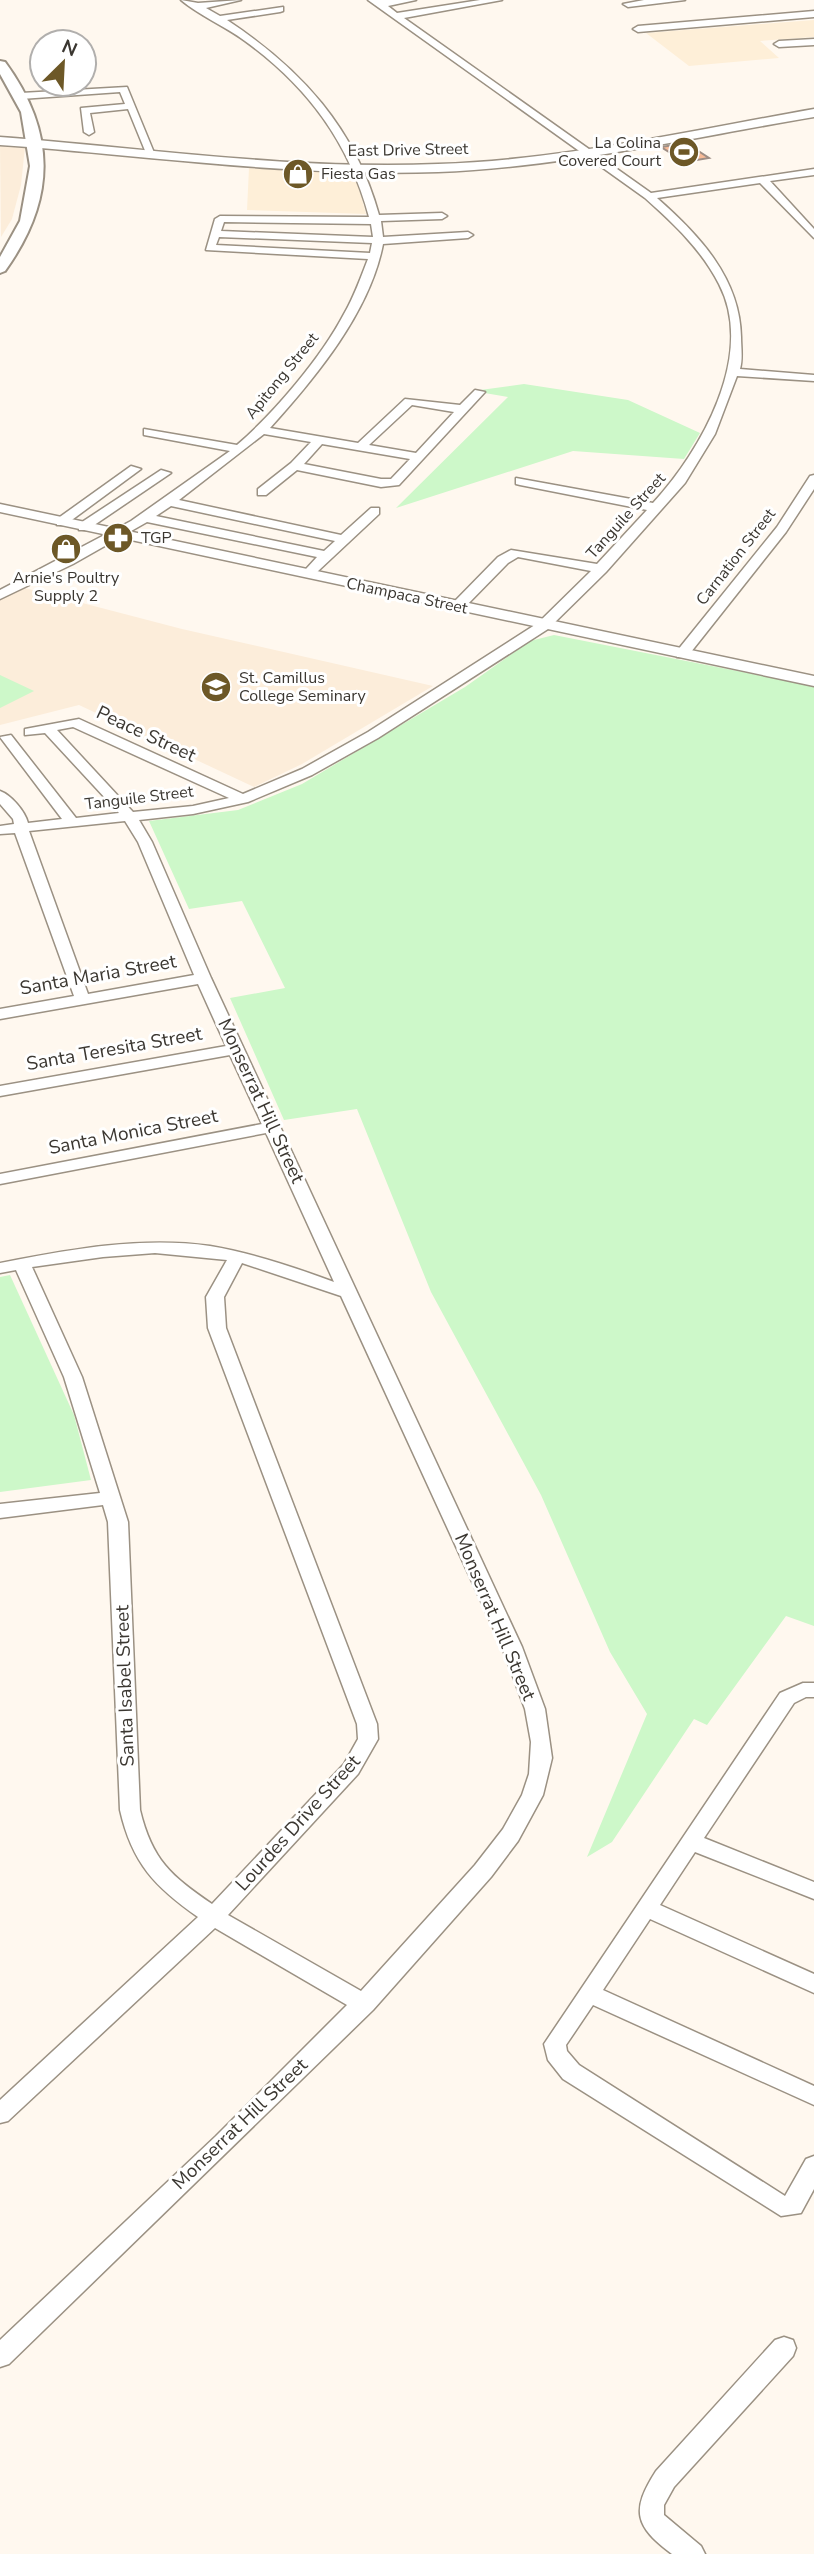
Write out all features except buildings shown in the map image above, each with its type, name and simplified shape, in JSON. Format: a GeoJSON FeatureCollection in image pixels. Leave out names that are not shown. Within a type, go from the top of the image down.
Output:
{"type":"FeatureCollection","features":[{"type":"Feature","properties":{"kind":"main road"},"geometry":{"type":"LineString","coordinates":[[0,65],[21,96],[39,158],[34,204],[20,237],[0,268]]}},
{"type":"Feature","properties":{"kind":"street"},"geometry":{"type":"LineString","coordinates":[[186,0],[228,26],[309,88],[324,107],[361,168],[375,224]]}},
{"type":"Feature","properties":{"kind":"street"},"geometry":{"type":"LineString","coordinates":[[198,6],[236,0]]}},
{"type":"Feature","properties":{"kind":"street"},"geometry":{"type":"LineString","coordinates":[[376,2],[411,0]]}},
{"type":"Feature","properties":{"kind":"street"},"geometry":{"type":"LineString","coordinates":[[396,16],[497,0]]}},
{"type":"Feature","properties":{"kind":"street"},"geometry":{"type":"LineString","coordinates":[[628,4],[680,0]]}},
{"type":"Feature","properties":{"kind":"street","name":"Tanguile Street"},"geometry":{"type":"LineString","coordinates":[[0,830],[71,820],[193,810],[243,799],[307,772],[373,735],[543,626],[601,569],[657,508],[681,480],[700,449],[734,372],[735,318],[725,285],[691,234],[651,197],[376,2]]}},
{"type":"Feature","properties":{"kind":"street"},"geometry":{"type":"LineString","coordinates":[[213,16],[269,3]]}},
{"type":"Feature","properties":{"kind":"street"},"geometry":{"type":"LineString","coordinates":[[213,16],[284,12],[228,26]]}},
{"type":"Feature","properties":{"kind":"street"},"geometry":{"type":"LineString","coordinates":[[638,29],[814,14]]}},
{"type":"Feature","properties":{"kind":"street"},"geometry":{"type":"LineString","coordinates":[[814,42],[781,49],[814,50]]}},
{"type":"Feature","properties":{"kind":"street"},"geometry":{"type":"LineString","coordinates":[[21,96],[121,88],[126,91],[151,153]]}},
{"type":"Feature","properties":{"kind":"street"},"geometry":{"type":"LineString","coordinates":[[89,132],[84,110],[132,106]]}},
{"type":"Feature","properties":{"kind":"street","name":"East Drive Street"},"geometry":{"type":"LineString","coordinates":[[0,141],[361,168],[465,166],[583,151],[814,113]]}},
{"type":"Feature","properties":{"kind":"street"},"geometry":{"type":"LineString","coordinates":[[651,197],[814,172]]}},
{"type":"Feature","properties":{"kind":"street"},"geometry":{"type":"LineString","coordinates":[[763,180],[814,235]]}},
{"type":"Feature","properties":{"kind":"street"},"geometry":{"type":"LineString","coordinates":[[215,234],[326,238],[432,207]]}},
{"type":"Feature","properties":{"kind":"street"},"geometry":{"type":"LineString","coordinates":[[375,224],[442,216]]}},
{"type":"Feature","properties":{"kind":"street"},"geometry":{"type":"LineString","coordinates":[[374,256],[210,248],[220,219],[445,228]]}},
{"type":"Feature","properties":{"kind":"street"},"geometry":{"type":"LineString","coordinates":[[323,255],[329,222]]}},
{"type":"Feature","properties":{"kind":"street"},"geometry":{"type":"LineString","coordinates":[[375,224],[468,235]]}},
{"type":"Feature","properties":{"kind":"street","name":"Apitong Street"},"geometry":{"type":"LineString","coordinates":[[0,595],[118,535],[169,502],[262,430],[320,362],[349,318],[374,256],[375,224]]}},
{"type":"Feature","properties":{"kind":"street"},"geometry":{"type":"LineString","coordinates":[[734,372],[814,378]]}},
{"type":"Feature","properties":{"kind":"street"},"geometry":{"type":"LineString","coordinates":[[295,466],[395,482],[479,392]]}},
{"type":"Feature","properties":{"kind":"street"},"geometry":{"type":"LineString","coordinates":[[360,446],[409,401],[461,409]]}},
{"type":"Feature","properties":{"kind":"street"},"geometry":{"type":"LineString","coordinates":[[262,430],[420,457]]}},
{"type":"Feature","properties":{"kind":"street"},"geometry":{"type":"LineString","coordinates":[[148,432],[239,449]]}},
{"type":"Feature","properties":{"kind":"street"},"geometry":{"type":"LineString","coordinates":[[262,492],[295,466],[320,439]]}},
{"type":"Feature","properties":{"kind":"street"},"geometry":{"type":"LineString","coordinates":[[61,522],[135,469]]}},
{"type":"Feature","properties":{"kind":"street"},"geometry":{"type":"LineString","coordinates":[[83,527],[165,473]]}},
{"type":"Feature","properties":{"kind":"street","name":"Carnation Street"},"geometry":{"type":"LineString","coordinates":[[681,654],[782,529],[814,479]]}},
{"type":"Feature","properties":{"kind":"street"},"geometry":{"type":"LineString","coordinates":[[520,481],[657,508]]}},
{"type":"Feature","properties":{"kind":"street"},"geometry":{"type":"LineString","coordinates":[[169,502],[342,540]]}},
{"type":"Feature","properties":{"kind":"street","name":"Champaca Street"},"geometry":{"type":"LineString","coordinates":[[0,508],[543,626],[814,681]]}},
{"type":"Feature","properties":{"kind":"street"},"geometry":{"type":"LineString","coordinates":[[312,569],[375,511]]}},
{"type":"Feature","properties":{"kind":"street"},"geometry":{"type":"LineString","coordinates":[[146,517],[326,555]]}},
{"type":"Feature","properties":{"kind":"street"},"geometry":{"type":"LineString","coordinates":[[457,607],[503,560],[516,553],[601,569]]}},
{"type":"Feature","properties":{"kind":"street","name":"Peace Street"},"geometry":{"type":"LineString","coordinates":[[3,739],[76,723],[243,799]]}},
{"type":"Feature","properties":{"kind":"street","name":"Monserrat Hill Street"},"geometry":{"type":"LineString","coordinates":[[0,2356],[365,2004],[502,1847],[531,1797],[543,1755],[535,1713],[512,1647],[203,978],[145,842],[130,817],[48,728]]}},
{"type":"Feature","properties":{"kind":"street"},"geometry":{"type":"LineString","coordinates":[[3,739],[71,820]]}},
{"type":"Feature","properties":{"kind":"street"},"geometry":{"type":"LineString","coordinates":[[0,796],[20,818],[83,1000]]}},
{"type":"Feature","properties":{"kind":"street","name":"Santa Maria Street"},"geometry":{"type":"LineString","coordinates":[[0,1014],[203,978]]}},
{"type":"Feature","properties":{"kind":"street","name":"Santa Teresita Street"},"geometry":{"type":"LineString","coordinates":[[0,1091],[236,1049]]}},
{"type":"Feature","properties":{"kind":"street","name":"Santa Monica Street"},"geometry":{"type":"LineString","coordinates":[[0,1180],[274,1127]]}},
{"type":"Feature","properties":{"kind":"street"},"geometry":{"type":"LineString","coordinates":[[0,1268],[105,1250],[171,1248],[238,1257],[350,1293]]}},
{"type":"Feature","properties":{"kind":"street","name":"Lourdes Drive Street"},"geometry":{"type":"LineString","coordinates":[[0,2114],[214,1916],[351,1769],[368,1739],[367,1724],[217,1328],[212,1305],[217,1289],[238,1257]]}},
{"type":"Feature","properties":{"kind":"street","name":"Santa Isabel Street"},"geometry":{"type":"LineString","coordinates":[[22,1264],[73,1377],[111,1498],[120,1544],[130,1810],[135,1835],[158,1873],[214,1916],[365,2004]]}},
{"type":"Feature","properties":{"kind":"street"},"geometry":{"type":"LineString","coordinates":[[0,1510],[111,1498]]}},
{"type":"Feature","properties":{"kind":"street"},"geometry":{"type":"LineString","coordinates":[[808,1690],[787,1698],[693,1842],[555,2044],[561,2063],[571,2072],[781,2206],[793,2206],[814,2166]]}},
{"type":"Feature","properties":{"kind":"street"},"geometry":{"type":"LineString","coordinates":[[693,1842],[814,1891]]}},
{"type":"Feature","properties":{"kind":"street"},"geometry":{"type":"LineString","coordinates":[[648,1909],[814,1984]]}},
{"type":"Feature","properties":{"kind":"street"},"geometry":{"type":"LineString","coordinates":[[589,1993],[814,2096]]}},
{"type":"Feature","properties":{"kind":"street"},"geometry":{"type":"LineString","coordinates":[[692,2554],[653,2522],[648,2509],[651,2500],[665,2479],[784,2348]]}},
{"type":"Feature","properties":{"kind":"shaded area"},"geometry":{"type":"Polygon","coordinates":[[[814,20],[814,37],[760,41],[779,58],[689,66],[646,33],[814,20]]]}},
{"type":"Feature","properties":{"kind":"shaded area"},"geometry":{"type":"Polygon","coordinates":[[[0,143],[25,147],[21,185],[12,219],[1,237],[0,143]]]}},
{"type":"Feature","properties":{"kind":"shaded area","name":"Fiesta Gas"},"geometry":{"type":"Polygon","coordinates":[[[249,168],[355,174],[366,214],[247,210],[249,168]]]}},
{"type":"Feature","properties":{"kind":"shaded area","name":"St. Camillus College Seminary"},"geometry":{"type":"Polygon","coordinates":[[[21,587],[182,629],[433,686],[302,764],[254,787],[79,705],[0,725],[0,599],[21,587]]]}},
{"type":"Feature","properties":{"kind":"green space"},"geometry":{"type":"Polygon","coordinates":[[[524,384],[628,400],[700,433],[684,459],[573,451],[396,508],[508,397],[473,391],[524,384]]]}},
{"type":"Feature","properties":{"kind":"green space"},"geometry":{"type":"Polygon","coordinates":[[[554,635],[814,686],[814,1626],[786,1616],[707,1725],[694,1719],[612,1842],[587,1857],[647,1714],[610,1652],[541,1495],[431,1292],[357,1109],[284,1120],[230,998],[285,988],[242,901],[189,909],[149,821],[238,810],[302,784],[465,687],[530,641],[554,635]]]}},
{"type":"Feature","properties":{"kind":"green space"},"geometry":{"type":"Polygon","coordinates":[[[0,675],[34,691],[0,708],[0,675]]]}},
{"type":"Feature","properties":{"kind":"green space"},"geometry":{"type":"Polygon","coordinates":[[[10,1275],[74,1415],[91,1480],[0,1492],[0,1277],[10,1275]]]}},
{"type":"Feature","properties":{"kind":"place","name":"La Colina Covered Court"},"geometry":{"type":"Point","coordinates":[684,152]}},
{"type":"Feature","properties":{"kind":"place","name":"Fiesta Gas"},"geometry":{"type":"Point","coordinates":[298,174]}},
{"type":"Feature","properties":{"kind":"place","name":"TGP"},"geometry":{"type":"Point","coordinates":[118,538]}},
{"type":"Feature","properties":{"kind":"place","name":"Arnie's Poultry Supply 2"},"geometry":{"type":"Point","coordinates":[66,549]}},
{"type":"Feature","properties":{"kind":"place","name":"St. Camillus College Seminary"},"geometry":{"type":"Point","coordinates":[216,687]}}]}
